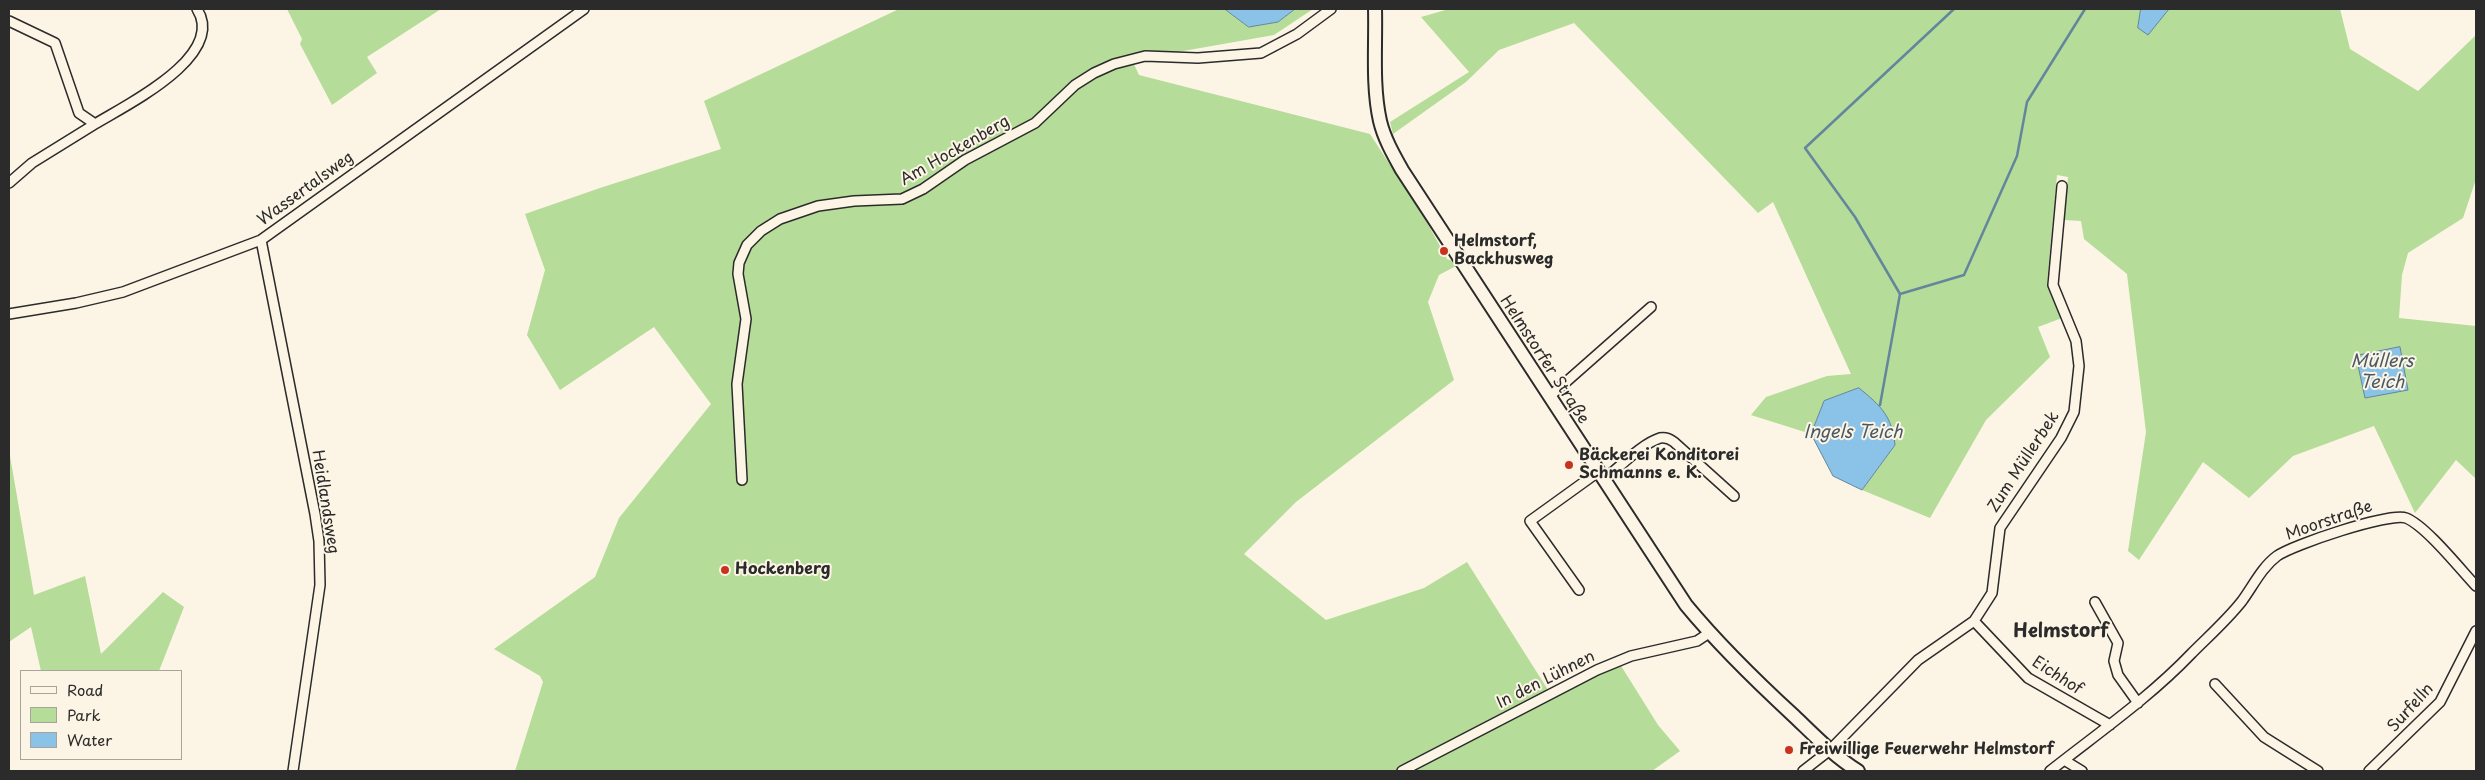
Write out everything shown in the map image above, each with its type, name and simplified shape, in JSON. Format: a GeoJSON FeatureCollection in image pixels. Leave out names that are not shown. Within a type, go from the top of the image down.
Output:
{"type":"FeatureCollection","features":[{"type":"Feature","properties":{"kind":"main road","name":"Helmstorfer Straße"},"geometry":{"type":"LineString","coordinates":[[1375,9],[1376,97],[1380,122],[1389,145],[1407,178],[1660,567],[1709,633],[1767,692],[1830,750],[1858,771]]}},
{"type":"Feature","properties":{"kind":"street"},"geometry":{"type":"LineString","coordinates":[[9,183],[32,164],[159,84],[189,60],[200,43],[202,26],[197,9]]}},
{"type":"Feature","properties":{"kind":"street","name":"Wassertalsweg"},"geometry":{"type":"LineString","coordinates":[[9,314],[76,303],[123,292],[261,240],[584,9]]}},
{"type":"Feature","properties":{"kind":"street","name":"Am Hockenberg"},"geometry":{"type":"LineString","coordinates":[[742,480],[737,384],[746,319],[738,274],[739,263],[746,245],[761,231],[780,219],[818,206],[854,201],[902,199],[922,189],[965,160],[1035,123],[1075,85],[1094,73],[1114,64],[1145,56],[1198,58],[1260,53],[1297,34],[1331,9]]}},
{"type":"Feature","properties":{"kind":"street"},"geometry":{"type":"LineString","coordinates":[[9,21],[55,43],[79,113],[95,124]]}},
{"type":"Feature","properties":{"kind":"street","name":"Zum Müllerbek"},"geometry":{"type":"LineString","coordinates":[[1803,771],[1830,750],[1918,660],[1974,621],[1992,593],[2000,528],[2060,438],[2075,405],[2079,366],[2076,341],[2053,284],[2062,186]]}},
{"type":"Feature","properties":{"kind":"street","name":"Heidlandsweg"},"geometry":{"type":"LineString","coordinates":[[261,240],[265,251],[280,343],[315,514],[319,548],[320,585],[293,771]]}},
{"type":"Feature","properties":{"kind":"street"},"geometry":{"type":"LineString","coordinates":[[1549,397],[1651,307]]}},
{"type":"Feature","properties":{"kind":"street"},"geometry":{"type":"LineString","coordinates":[[1579,590],[1530,521],[1646,446],[1660,438],[1666,438],[1674,442],[1734,496]]}},
{"type":"Feature","properties":{"kind":"street","name":"Moorstraße"},"geometry":{"type":"LineString","coordinates":[[2050,771],[2138,703],[2190,655],[2241,602],[2260,573],[2276,556],[2292,548],[2377,520],[2395,516],[2407,518],[2429,536],[2476,586]]}},
{"type":"Feature","properties":{"kind":"street"},"geometry":{"type":"LineString","coordinates":[[2095,602],[2118,643],[2114,661],[2118,675],[2138,703]]}},
{"type":"Feature","properties":{"kind":"street","name":"Eichhof"},"geometry":{"type":"LineString","coordinates":[[1974,621],[2028,678],[2110,725]]}},
{"type":"Feature","properties":{"kind":"street","name":"Surfelln"},"geometry":{"type":"LineString","coordinates":[[2369,771],[2440,702],[2476,631]]}},
{"type":"Feature","properties":{"kind":"street","name":"In den Lühnen"},"geometry":{"type":"LineString","coordinates":[[1402,771],[1597,670],[1631,656],[1697,641],[1709,633]]}},
{"type":"Feature","properties":{"kind":"street"},"geometry":{"type":"LineString","coordinates":[[2215,684],[2264,737],[2318,771]]}},
{"type":"Feature","properties":{"kind":"street"},"geometry":{"type":"LineString","coordinates":[[2064,760],[2082,771]]}},
{"type":"Feature","properties":{"kind":"green space"},"geometry":{"type":"Polygon","coordinates":[[[287,9],[441,9],[367,57],[377,73],[332,105],[300,44],[302,39],[287,9]]]}},
{"type":"Feature","properties":{"kind":"green space"},"geometry":{"type":"Polygon","coordinates":[[[899,9],[1225,9],[1249,27],[1278,22],[1295,9],[1313,9],[1274,35],[1132,60],[1139,75],[1370,134],[1424,217],[1447,259],[1453,261],[1456,266],[1439,275],[1428,302],[1454,380],[1296,502],[1244,554],[1326,620],[1424,588],[1467,562],[1550,693],[1618,661],[1658,725],[1680,751],[1652,771],[515,771],[543,682],[540,676],[494,649],[595,577],[619,518],[711,404],[654,327],[560,390],[527,335],[545,270],[525,214],[721,149],[704,101],[899,9]]]}},
{"type":"Feature","properties":{"kind":"green space"},"geometry":{"type":"Polygon","coordinates":[[[1449,9],[2340,9],[2350,49],[2418,91],[2476,35],[2476,179],[2463,218],[2408,253],[2402,275],[2399,318],[2476,326],[2476,479],[2456,460],[2415,513],[2374,426],[2293,456],[2249,498],[2203,462],[2139,560],[2128,551],[2146,432],[2127,274],[2084,239],[2081,221],[2064,220],[2068,177],[2057,175],[2047,283],[2062,318],[2038,327],[2050,357],[1986,420],[1930,518],[1862,490],[1895,445],[1824,401],[1811,434],[1751,415],[1766,397],[1827,376],[1851,374],[1773,202],[1758,213],[1574,23],[1499,50],[1466,82],[1393,134],[1390,122],[1469,72],[1421,17],[1449,9]]]}},
{"type":"Feature","properties":{"kind":"green space"},"geometry":{"type":"Polygon","coordinates":[[[9,450],[34,595],[85,576],[101,654],[163,592],[184,607],[159,670],[41,670],[31,627],[9,642],[9,450]]]}},
{"type":"Feature","properties":{"kind":"water"},"geometry":{"type":"Polygon","coordinates":[[[1225,9],[1295,9],[1278,22],[1249,27],[1225,9]]]}},
{"type":"Feature","properties":{"kind":"water"},"geometry":{"type":"Polygon","coordinates":[[[2141,9],[2169,9],[2148,35],[2138,28],[2141,9]]]}},
{"type":"Feature","properties":{"kind":"water","name":"Müllers Teich"},"geometry":{"type":"Polygon","coordinates":[[[2400,347],[2408,390],[2365,398],[2356,356],[2400,347]]]}},
{"type":"Feature","properties":{"kind":"water","name":"Ingels Teich"},"geometry":{"type":"Polygon","coordinates":[[[1859,388],[1884,412],[1891,426],[1895,445],[1862,490],[1833,476],[1811,434],[1824,401],[1859,388]]]}},
{"type":"Feature","properties":{"kind":"waterway"},"geometry":{"type":"LineString","coordinates":[[1900,294],[1855,217],[1805,148],[1954,9]]}},
{"type":"Feature","properties":{"kind":"waterway"},"geometry":{"type":"LineString","coordinates":[[1880,405],[1900,294],[1964,275],[2017,156],[2027,102],[2085,9]]}},
{"type":"Feature","properties":{"kind":"place","name":"Helmstorf, Backhusweg"},"geometry":{"type":"Point","coordinates":[1444,251]}},
{"type":"Feature","properties":{"kind":"place","name":"Bäckerei Konditorei Schmanns e. K."},"geometry":{"type":"Point","coordinates":[1569,465]}},
{"type":"Feature","properties":{"kind":"place","name":"Hockenberg"},"geometry":{"type":"Point","coordinates":[725,570]}},
{"type":"Feature","properties":{"kind":"place","name":"Freiwillige Feuerwehr Helmstorf"},"geometry":{"type":"Point","coordinates":[1789,750]}},
{"type":"Feature","properties":{"kind":"district","name":"Helmstorf"},"geometry":{"type":"Point","coordinates":[2061,632]}}]}
